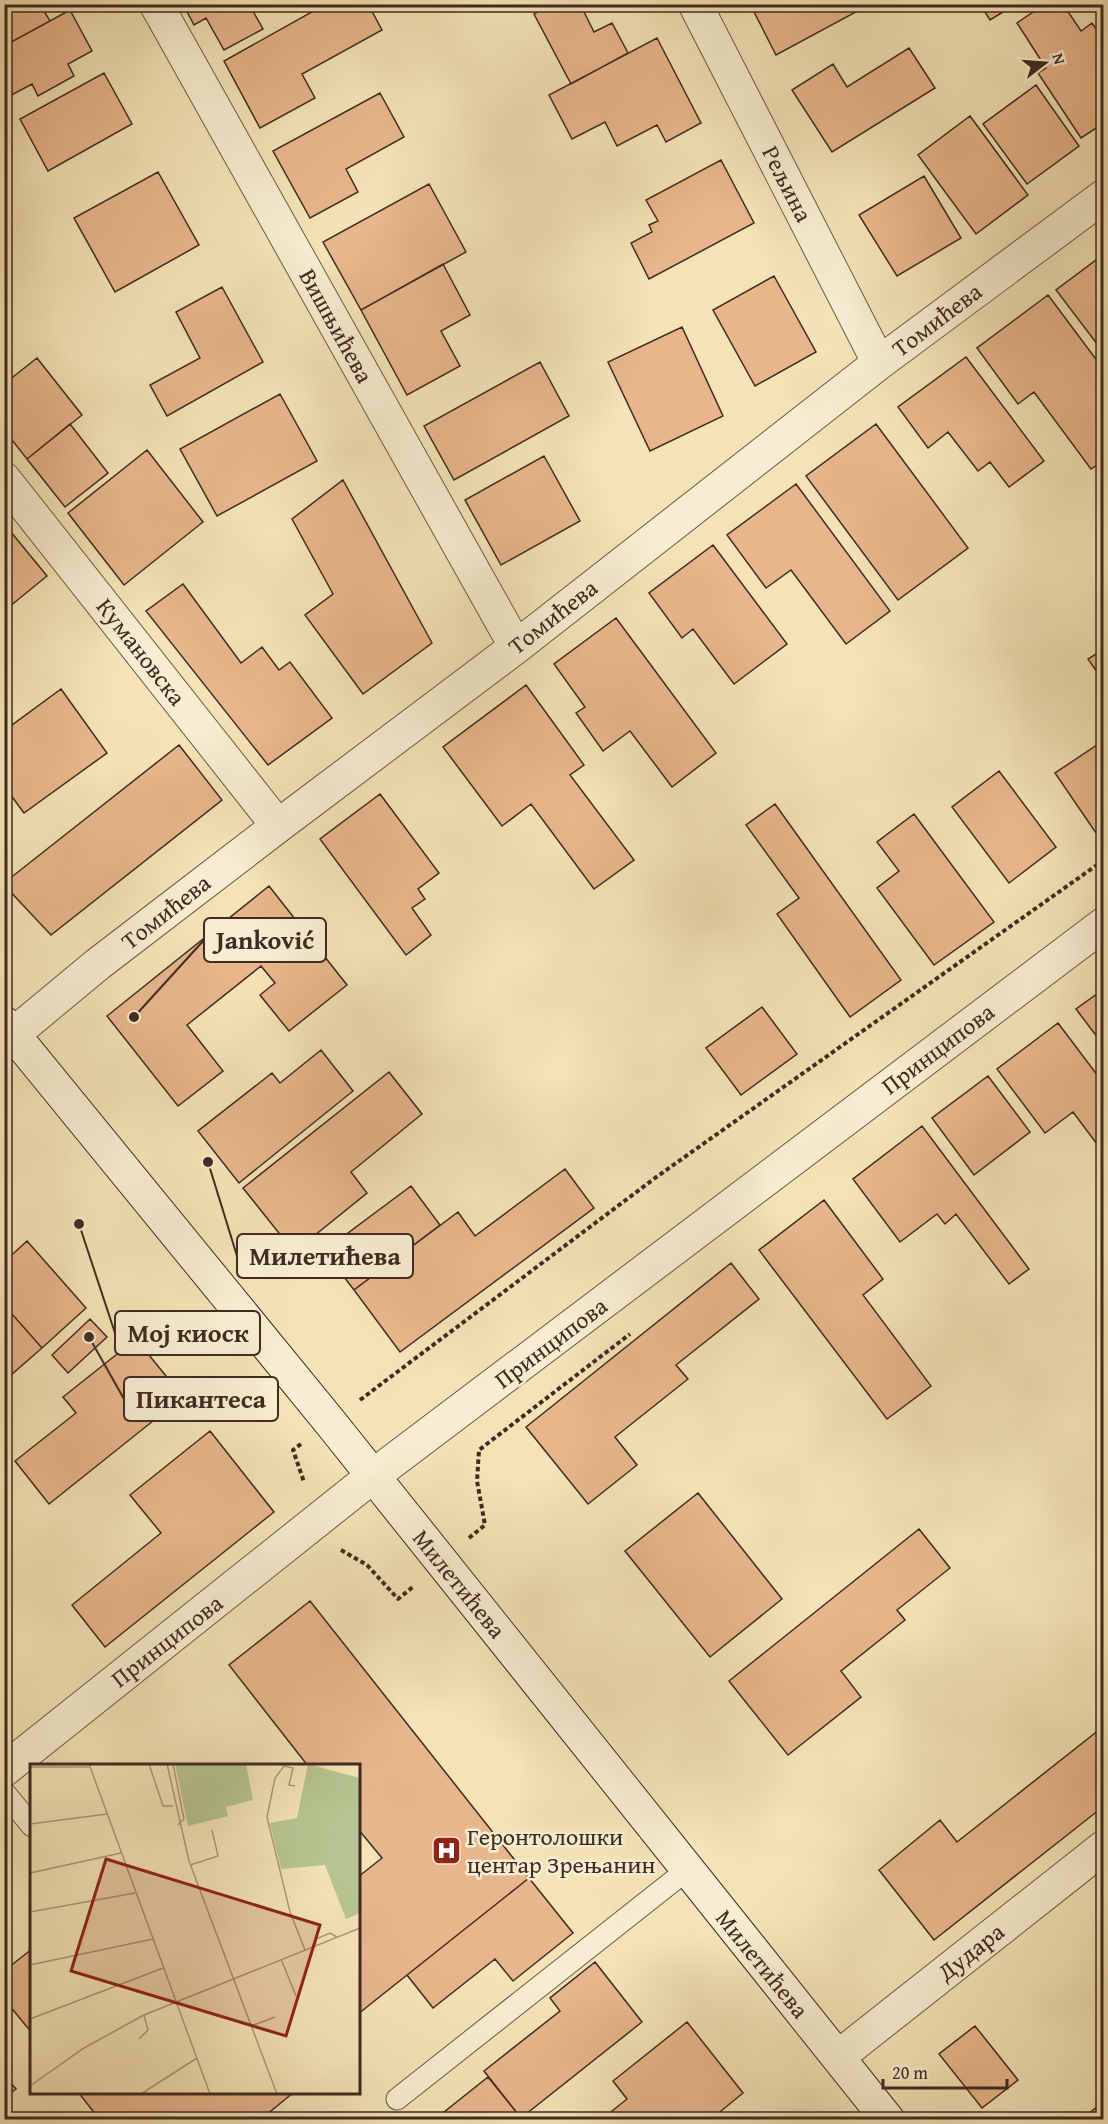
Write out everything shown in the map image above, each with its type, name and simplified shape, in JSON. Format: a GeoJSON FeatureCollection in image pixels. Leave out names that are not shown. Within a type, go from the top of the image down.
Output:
{"type":"FeatureCollection","features":[{"type":"Feature","properties":{"kind":"street","name":"Вишњићева"},"geometry":{"type":"LineString","coordinates":[[156,4],[516,647]]}},
{"type":"Feature","properties":{"kind":"street","name":"Рељина"},"geometry":{"type":"LineString","coordinates":[[695,4],[879,363]]}},
{"type":"Feature","properties":{"kind":"street","name":"Томићева"},"geometry":{"type":"LineString","coordinates":[[8,1033],[516,647],[879,363],[1104,196]]}},
{"type":"Feature","properties":{"kind":"street","name":"Кумановска"},"geometry":{"type":"LineString","coordinates":[[4,479],[278,826]]}},
{"type":"Feature","properties":{"kind":"street","name":"Принципова"},"geometry":{"type":"LineString","coordinates":[[4,1770],[373,1476],[1104,924]]}},
{"type":"Feature","properties":{"kind":"street","name":"Милетићева"},"geometry":{"type":"LineString","coordinates":[[8,1033],[373,1476],[888,2120]]}},
{"type":"Feature","properties":{"kind":"street","name":"Дудара"},"geometry":{"type":"LineString","coordinates":[[838,2057],[1104,1846]]}},
{"type":"Feature","properties":{"kind":"lane"},"geometry":{"type":"LineString","coordinates":[[4,1792],[30,1824]]}},
{"type":"Feature","properties":{"kind":"lane"},"geometry":{"type":"LineString","coordinates":[[397,2099],[687,1870]]}},
{"type":"Feature","properties":{"kind":"path"},"geometry":{"type":"LineString","coordinates":[[442,1562],[485,1525],[477,1481],[479,1450],[635,1330]]}},
{"type":"Feature","properties":{"kind":"building"},"geometry":{"type":"Polygon","coordinates":[[[4,4],[40,4],[50,21],[4,46],[4,4]]]}},
{"type":"Feature","properties":{"kind":"building"},"geometry":{"type":"Polygon","coordinates":[[[183,4],[249,4],[263,29],[224,50],[206,18],[194,25],[183,4]]]}},
{"type":"Feature","properties":{"kind":"building"},"geometry":{"type":"Polygon","coordinates":[[[326,4],[368,4],[382,30],[302,74],[315,98],[260,128],[224,61],[326,4]]]}},
{"type":"Feature","properties":{"kind":"building"},"geometry":{"type":"Polygon","coordinates":[[[551,4],[580,4],[594,32],[612,23],[628,53],[571,84],[534,14],[551,4]]]}},
{"type":"Feature","properties":{"kind":"building"},"geometry":{"type":"Polygon","coordinates":[[[750,4],[866,4],[867,6],[776,55],[750,4]]]}},
{"type":"Feature","properties":{"kind":"building"},"geometry":{"type":"Polygon","coordinates":[[[980,4],[1016,4],[990,20],[980,4]]]}},
{"type":"Feature","properties":{"kind":"building"},"geometry":{"type":"Polygon","coordinates":[[[1045,4],[1063,4],[1081,31],[1092,23],[1099,33],[1104,30],[1104,123],[1081,138],[1038,73],[1046,68],[1017,23],[1045,4]]]}},
{"type":"Feature","properties":{"kind":"building"},"geometry":{"type":"Polygon","coordinates":[[[70,10],[92,51],[68,64],[74,76],[38,96],[32,84],[4,99],[4,46],[70,10]]]}},
{"type":"Feature","properties":{"kind":"building"},"geometry":{"type":"Polygon","coordinates":[[[657,38],[701,123],[666,142],[657,125],[617,146],[605,122],[572,139],[549,95],[657,38]]]}},
{"type":"Feature","properties":{"kind":"building"},"geometry":{"type":"Polygon","coordinates":[[[909,48],[935,88],[832,152],[792,90],[833,64],[847,87],[909,48]]]}},
{"type":"Feature","properties":{"kind":"building"},"geometry":{"type":"Polygon","coordinates":[[[104,73],[132,124],[48,171],[20,119],[104,73]]]}},
{"type":"Feature","properties":{"kind":"building"},"geometry":{"type":"Polygon","coordinates":[[[1036,85],[1079,146],[1027,184],[983,124],[1036,85]]]}},
{"type":"Feature","properties":{"kind":"building"},"geometry":{"type":"Polygon","coordinates":[[[380,93],[404,137],[346,169],[358,192],[310,218],[273,151],[380,93]]]}},
{"type":"Feature","properties":{"kind":"building"},"geometry":{"type":"Polygon","coordinates":[[[970,116],[1028,195],[976,234],[918,155],[970,116]]]}},
{"type":"Feature","properties":{"kind":"building"},"geometry":{"type":"Polygon","coordinates":[[[721,160],[754,223],[649,279],[631,243],[652,232],[649,225],[658,221],[646,200],[721,160]]]}},
{"type":"Feature","properties":{"kind":"building"},"geometry":{"type":"Polygon","coordinates":[[[158,172],[199,245],[115,292],[74,218],[158,172]]]}},
{"type":"Feature","properties":{"kind":"building"},"geometry":{"type":"Polygon","coordinates":[[[924,176],[961,238],[897,276],[859,215],[924,176]]]}},
{"type":"Feature","properties":{"kind":"building"},"geometry":{"type":"Polygon","coordinates":[[[429,184],[466,252],[361,310],[323,242],[429,184]]]}},
{"type":"Feature","properties":{"kind":"building"},"geometry":{"type":"Polygon","coordinates":[[[1104,254],[1104,353],[1056,290],[1104,254]]]}},
{"type":"Feature","properties":{"kind":"building"},"geometry":{"type":"Polygon","coordinates":[[[443,264],[470,315],[441,331],[460,366],[407,395],[361,310],[443,264]]]}},
{"type":"Feature","properties":{"kind":"building"},"geometry":{"type":"Polygon","coordinates":[[[774,276],[816,352],[755,386],[713,310],[774,276]]]}},
{"type":"Feature","properties":{"kind":"building"},"geometry":{"type":"Polygon","coordinates":[[[222,287],[263,362],[167,416],[150,385],[200,358],[176,312],[222,287]]]}},
{"type":"Feature","properties":{"kind":"building"},"geometry":{"type":"Polygon","coordinates":[[[1048,295],[1104,370],[1104,460],[1091,469],[1034,392],[1018,404],[977,348],[1048,295]]]}},
{"type":"Feature","properties":{"kind":"building"},"geometry":{"type":"Polygon","coordinates":[[[4,296],[11,304],[4,309],[4,296]]]}},
{"type":"Feature","properties":{"kind":"building"},"geometry":{"type":"Polygon","coordinates":[[[682,327],[723,416],[650,451],[608,362],[682,327]]]}},
{"type":"Feature","properties":{"kind":"building"},"geometry":{"type":"Polygon","coordinates":[[[966,357],[1044,461],[1009,487],[990,462],[978,471],[948,432],[928,448],[898,407],[966,357]]]}},
{"type":"Feature","properties":{"kind":"building"},"geometry":{"type":"Polygon","coordinates":[[[37,358],[82,415],[27,459],[4,430],[4,384],[37,358]]]}},
{"type":"Feature","properties":{"kind":"building"},"geometry":{"type":"Polygon","coordinates":[[[540,362],[569,416],[454,480],[424,426],[540,362]]]}},
{"type":"Feature","properties":{"kind":"building"},"geometry":{"type":"Polygon","coordinates":[[[280,394],[317,461],[217,516],[180,449],[280,394]]]}},
{"type":"Feature","properties":{"kind":"building"},"geometry":{"type":"Polygon","coordinates":[[[70,424],[108,473],[65,507],[27,459],[70,424]]]}},
{"type":"Feature","properties":{"kind":"building"},"geometry":{"type":"Polygon","coordinates":[[[876,424],[968,548],[898,600],[806,476],[876,424]]]}},
{"type":"Feature","properties":{"kind":"building"},"geometry":{"type":"Polygon","coordinates":[[[147,450],[203,522],[124,585],[68,513],[147,450]]]}},
{"type":"Feature","properties":{"kind":"building"},"geometry":{"type":"Polygon","coordinates":[[[544,456],[580,521],[501,565],[465,500],[544,456]]]}},
{"type":"Feature","properties":{"kind":"building"},"geometry":{"type":"Polygon","coordinates":[[[343,480],[432,643],[363,694],[305,615],[333,594],[292,519],[343,480]]]}},
{"type":"Feature","properties":{"kind":"building"},"geometry":{"type":"Polygon","coordinates":[[[796,484],[890,611],[846,644],[791,570],[766,588],[727,535],[796,484]]]}},
{"type":"Feature","properties":{"kind":"building"},"geometry":{"type":"Polygon","coordinates":[[[6,526],[47,576],[4,611],[4,527],[6,526]]]}},
{"type":"Feature","properties":{"kind":"building"},"geometry":{"type":"Polygon","coordinates":[[[713,545],[787,644],[734,684],[693,629],[682,638],[649,593],[713,545]]]}},
{"type":"Feature","properties":{"kind":"building"},"geometry":{"type":"Polygon","coordinates":[[[183,584],[241,663],[262,647],[279,670],[290,662],[332,718],[268,765],[146,611],[183,584]]]}},
{"type":"Feature","properties":{"kind":"building"},"geometry":{"type":"Polygon","coordinates":[[[616,618],[716,753],[672,787],[630,731],[603,751],[576,713],[585,707],[554,664],[616,618]]]}},
{"type":"Feature","properties":{"kind":"building"},"geometry":{"type":"Polygon","coordinates":[[[1104,649],[1104,682],[1088,659],[1104,649]]]}},
{"type":"Feature","properties":{"kind":"building"},"geometry":{"type":"Polygon","coordinates":[[[526,685],[584,765],[570,775],[634,860],[594,889],[531,804],[502,826],[443,747],[526,685]]]}},
{"type":"Feature","properties":{"kind":"building"},"geometry":{"type":"Polygon","coordinates":[[[61,689],[107,753],[24,813],[4,786],[4,731],[61,689]]]}},
{"type":"Feature","properties":{"kind":"building"},"geometry":{"type":"Polygon","coordinates":[[[1103,741],[1104,828],[1096,833],[1055,773],[1103,741]]]}},
{"type":"Feature","properties":{"kind":"building"},"geometry":{"type":"Polygon","coordinates":[[[179,745],[222,800],[51,935],[4,883],[179,745]]]}},
{"type":"Feature","properties":{"kind":"building"},"geometry":{"type":"Polygon","coordinates":[[[999,771],[1056,847],[1009,883],[952,807],[999,771]]]}},
{"type":"Feature","properties":{"kind":"building"},"geometry":{"type":"Polygon","coordinates":[[[380,794],[439,873],[418,889],[425,899],[412,908],[431,935],[406,955],[320,839],[380,794]]]}},
{"type":"Feature","properties":{"kind":"building"},"geometry":{"type":"Polygon","coordinates":[[[775,804],[901,980],[850,1017],[777,914],[799,898],[746,825],[775,804]]]}},
{"type":"Feature","properties":{"kind":"building"},"geometry":{"type":"Polygon","coordinates":[[[914,814],[994,922],[934,965],[877,888],[899,871],[877,842],[914,814]]]}},
{"type":"Feature","properties":{"kind":"building"},"geometry":{"type":"Polygon","coordinates":[[[269,886],[347,985],[289,1031],[260,995],[275,983],[261,966],[187,1025],[223,1071],[178,1106],[107,1016],[269,886]]]}},
{"type":"Feature","properties":{"kind":"building"},"geometry":{"type":"Polygon","coordinates":[[[1104,989],[1104,1046],[1076,1009],[1104,989]]]}},
{"type":"Feature","properties":{"kind":"building"},"geometry":{"type":"Polygon","coordinates":[[[762,1007],[797,1054],[741,1095],[706,1048],[762,1007]]]}},
{"type":"Feature","properties":{"kind":"building"},"geometry":{"type":"Polygon","coordinates":[[[1058,1023],[1104,1084],[1104,1089],[1099,1092],[1104,1098],[1103,1152],[1073,1112],[1045,1133],[997,1069],[1058,1023]]]}},
{"type":"Feature","properties":{"kind":"building"},"geometry":{"type":"Polygon","coordinates":[[[321,1050],[353,1091],[239,1183],[198,1131],[272,1073],[280,1083],[321,1050]]]}},
{"type":"Feature","properties":{"kind":"building"},"geometry":{"type":"Polygon","coordinates":[[[389,1072],[422,1114],[351,1172],[367,1193],[294,1252],[243,1188],[389,1072]]]}},
{"type":"Feature","properties":{"kind":"building"},"geometry":{"type":"Polygon","coordinates":[[[988,1076],[1030,1132],[974,1175],[932,1118],[988,1076]]]}},
{"type":"Feature","properties":{"kind":"building"},"geometry":{"type":"Polygon","coordinates":[[[922,1126],[1029,1269],[1009,1284],[956,1214],[945,1224],[937,1214],[900,1242],[853,1179],[922,1126]]]}},
{"type":"Feature","properties":{"kind":"building"},"geometry":{"type":"Polygon","coordinates":[[[565,1169],[594,1208],[400,1352],[354,1290],[458,1212],[475,1236],[565,1169]]]}},
{"type":"Feature","properties":{"kind":"building"},"geometry":{"type":"Polygon","coordinates":[[[411,1186],[440,1225],[354,1290],[324,1251],[411,1186]]]}},
{"type":"Feature","properties":{"kind":"building"},"geometry":{"type":"Polygon","coordinates":[[[824,1200],[883,1279],[863,1295],[931,1386],[887,1419],[759,1250],[824,1200]]]}},
{"type":"Feature","properties":{"kind":"building"},"geometry":{"type":"Polygon","coordinates":[[[27,1241],[86,1308],[42,1348],[4,1305],[4,1262],[27,1241]]]}},
{"type":"Feature","properties":{"kind":"building"},"geometry":{"type":"Polygon","coordinates":[[[731,1263],[759,1299],[676,1365],[688,1379],[615,1437],[637,1465],[588,1504],[526,1427],[731,1263]]]}},
{"type":"Feature","properties":{"kind":"building"},"geometry":{"type":"Polygon","coordinates":[[[4,1305],[42,1348],[4,1381],[4,1305]]]}},
{"type":"Feature","properties":{"kind":"building"},"geometry":{"type":"Polygon","coordinates":[[[90,1319],[107,1337],[68,1373],[52,1355],[90,1319]]]}},
{"type":"Feature","properties":{"kind":"building"},"geometry":{"type":"Polygon","coordinates":[[[136,1339],[183,1397],[49,1504],[15,1461],[76,1413],[63,1397],[136,1339]]]}},
{"type":"Feature","properties":{"kind":"building"},"geometry":{"type":"Polygon","coordinates":[[[210,1431],[274,1512],[105,1647],[72,1605],[161,1533],[130,1495],[210,1431]]]}},
{"type":"Feature","properties":{"kind":"building"},"geometry":{"type":"Polygon","coordinates":[[[698,1493],[782,1599],[710,1657],[625,1551],[698,1493]]]}},
{"type":"Feature","properties":{"kind":"building"},"geometry":{"type":"Polygon","coordinates":[[[919,1529],[950,1568],[897,1610],[905,1620],[841,1671],[861,1697],[788,1755],[729,1681],[919,1529]]]}},
{"type":"Feature","properties":{"kind":"building"},"geometry":{"type":"Polygon","coordinates":[[[310,1601],[529,1878],[360,2012],[360,1875],[382,1858],[360,1831],[360,1764],[306,1764],[229,1665],[310,1601]]]}},
{"type":"Feature","properties":{"kind":"building"},"geometry":{"type":"Polygon","coordinates":[[[1104,1726],[1104,1806],[934,1940],[879,1870],[940,1820],[957,1842],[1104,1726]]]}},
{"type":"Feature","properties":{"kind":"building"},"geometry":{"type":"Polygon","coordinates":[[[529,1878],[573,1933],[513,1981],[495,1959],[433,2008],[407,1975],[529,1878]]]}},
{"type":"Feature","properties":{"kind":"building"},"geometry":{"type":"Polygon","coordinates":[[[30,1951],[30,2031],[4,1999],[4,1971],[30,1951]]]}},
{"type":"Feature","properties":{"kind":"building"},"geometry":{"type":"Polygon","coordinates":[[[595,1962],[642,2022],[521,2118],[484,2071],[560,2011],[550,1998],[595,1962]]]}},
{"type":"Feature","properties":{"kind":"building"},"geometry":{"type":"Polygon","coordinates":[[[687,2022],[743,2093],[710,2120],[601,2120],[627,2099],[613,2081],[687,2022]]]}},
{"type":"Feature","properties":{"kind":"building"},"geometry":{"type":"Polygon","coordinates":[[[975,2026],[1018,2080],[982,2108],[939,2054],[975,2026]]]}},
{"type":"Feature","properties":{"kind":"building"},"geometry":{"type":"Polygon","coordinates":[[[4,2075],[16,2089],[4,2098],[4,2075]]]}},
{"type":"Feature","properties":{"kind":"building"},"geometry":{"type":"Polygon","coordinates":[[[488,2077],[521,2118],[519,2120],[434,2120],[488,2077]]]}},
{"type":"Feature","properties":{"kind":"building"},"geometry":{"type":"Polygon","coordinates":[[[80,2094],[292,2094],[260,2120],[100,2120],[80,2094]]]}},
{"type":"Feature","properties":{"kind":"building"},"geometry":{"type":"Polygon","coordinates":[[[1104,2101],[1104,2120],[1081,2120],[1104,2101]]]}},
{"type":"Feature","properties":{"kind":"place","name":"Janković"},"geometry":{"type":"Point","coordinates":[134,1017]}},
{"type":"Feature","properties":{"kind":"place","name":"Милетићева"},"geometry":{"type":"Point","coordinates":[208,1162]}},
{"type":"Feature","properties":{"kind":"place","name":"Мој киоск"},"geometry":{"type":"Point","coordinates":[79,1224]}},
{"type":"Feature","properties":{"kind":"place","name":"Пикантеса"},"geometry":{"type":"Point","coordinates":[89,1337]}},
{"type":"Feature","properties":{"kind":"place","name":"Геронтолошки центар Зрењанин"},"geometry":{"type":"Point","coordinates":[446,1851]}}]}
